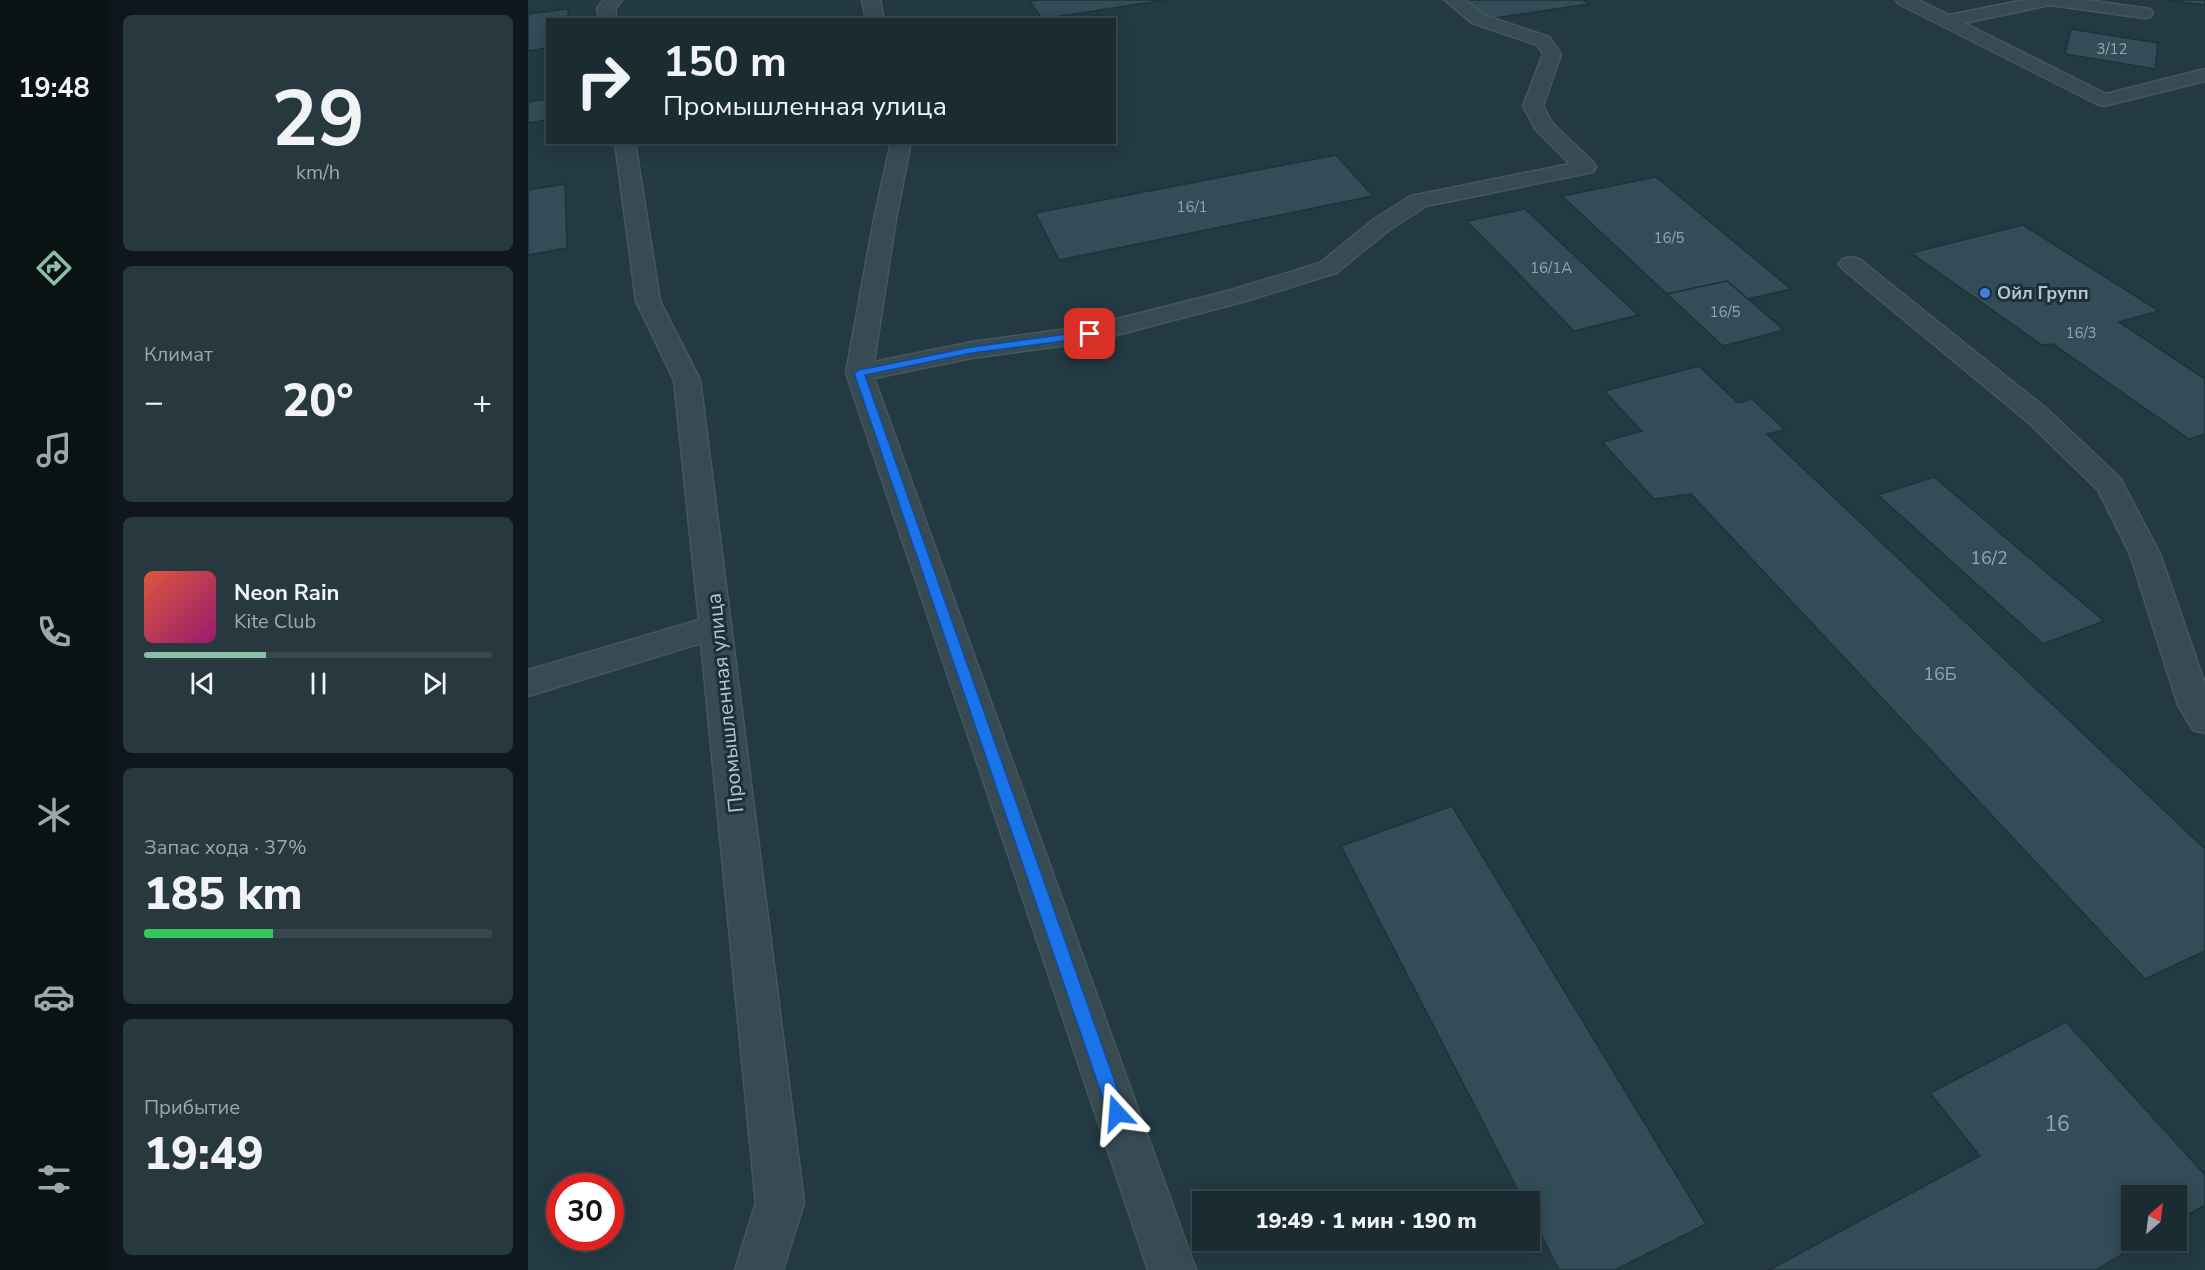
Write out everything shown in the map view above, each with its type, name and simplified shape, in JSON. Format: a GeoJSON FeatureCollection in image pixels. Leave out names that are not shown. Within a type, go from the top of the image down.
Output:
{"type":"FeatureCollection","features":[{"type":"Feature","properties":{"kind":"street"},"geometry":{"type":"LineString","coordinates":[[608,18],[606,8],[613,0]]}},
{"type":"Feature","properties":{"kind":"street"},"geometry":{"type":"LineString","coordinates":[[871,0],[875,18]]}},
{"type":"Feature","properties":{"kind":"street"},"geometry":{"type":"LineString","coordinates":[[859,373],[972,350],[1090,334],[1237,296],[1328,268],[1381,225],[1419,201],[1585,166],[1543,126],[1533,106],[1551,54],[1543,41],[1479,19],[1454,0]]}},
{"type":"Feature","properties":{"kind":"street"},"geometry":{"type":"LineString","coordinates":[[1905,0],[2104,100],[2205,75]]}},
{"type":"Feature","properties":{"kind":"street"},"geometry":{"type":"LineString","coordinates":[[1946,21],[2050,0],[2144,13]]}},
{"type":"Feature","properties":{"kind":"street","name":"Промышленная улица"},"geometry":{"type":"LineString","coordinates":[[626,144],[648,301],[687,381],[716,627],[780,1203],[759,1270]]}},
{"type":"Feature","properties":{"kind":"street"},"geometry":{"type":"LineString","coordinates":[[901,144],[885,219],[859,373],[1172,1270]]}},
{"type":"Feature","properties":{"kind":"street"},"geometry":{"type":"LineString","coordinates":[[1851,264],[2038,416],[2110,485],[2145,554],[2195,705],[2205,720]]}},
{"type":"Feature","properties":{"kind":"street"},"geometry":{"type":"LineString","coordinates":[[528,683],[716,627]]}},
{"type":"Feature","properties":{"kind":"building"},"geometry":{"type":"Polygon","coordinates":[[[1165,0],[1048,18],[1041,18],[1030,1],[1165,0]]]}},
{"type":"Feature","properties":{"kind":"building"},"geometry":{"type":"Polygon","coordinates":[[[1461,0],[1583,0],[1589,4],[1488,19],[1461,0]]]}},
{"type":"Feature","properties":{"kind":"building"},"geometry":{"type":"Polygon","coordinates":[[[2168,0],[2205,0],[2205,5],[2168,0]]]}},
{"type":"Feature","properties":{"kind":"building"},"geometry":{"type":"Polygon","coordinates":[[[568,9],[568,18],[546,18],[546,48],[528,51],[528,14],[568,9]]]}},
{"type":"Feature","properties":{"kind":"building"},"geometry":{"type":"Polygon","coordinates":[[[2071,29],[2158,43],[2155,69],[2065,54],[2071,29]]]}},
{"type":"Feature","properties":{"kind":"building"},"geometry":{"type":"Polygon","coordinates":[[[546,99],[546,120],[528,123],[528,102],[546,99]]]}},
{"type":"Feature","properties":{"kind":"building"},"geometry":{"type":"Polygon","coordinates":[[[1336,155],[1373,196],[1059,260],[1035,213],[1336,155]]]}},
{"type":"Feature","properties":{"kind":"building"},"geometry":{"type":"Polygon","coordinates":[[[1656,177],[1791,289],[1748,299],[1727,281],[1667,294],[1562,196],[1656,177]]]}},
{"type":"Feature","properties":{"kind":"building"},"geometry":{"type":"Polygon","coordinates":[[[565,184],[567,248],[528,255],[528,190],[565,184]]]}},
{"type":"Feature","properties":{"kind":"building"},"geometry":{"type":"Polygon","coordinates":[[[1525,209],[1638,315],[1574,331],[1467,221],[1525,209]]]}},
{"type":"Feature","properties":{"kind":"building"},"geometry":{"type":"Polygon","coordinates":[[[2023,225],[2159,311],[2119,322],[2205,379],[2205,434],[2189,439],[2053,344],[2042,345],[1911,253],[2023,225]]]}},
{"type":"Feature","properties":{"kind":"building"},"geometry":{"type":"Polygon","coordinates":[[[1727,281],[1784,330],[1723,346],[1667,294],[1727,281]]]}},
{"type":"Feature","properties":{"kind":"building"},"geometry":{"type":"Polygon","coordinates":[[[1699,366],[1738,403],[1752,399],[1785,430],[1767,434],[2205,849],[2205,951],[2145,979],[1691,494],[1654,499],[1602,442],[1642,431],[1604,391],[1699,366]]]}},
{"type":"Feature","properties":{"kind":"building"},"geometry":{"type":"Polygon","coordinates":[[[1934,477],[2104,621],[2043,644],[1878,495],[1934,477]]]}},
{"type":"Feature","properties":{"kind":"building"},"geometry":{"type":"Polygon","coordinates":[[[1452,806],[1706,1224],[1615,1270],[1559,1270],[1540,1233],[1540,1191],[1518,1191],[1341,846],[1452,806]]]}},
{"type":"Feature","properties":{"kind":"building"},"geometry":{"type":"Polygon","coordinates":[[[2066,1022],[2205,1175],[2205,1205],[2187,1216],[2187,1185],[2121,1185],[2121,1251],[2128,1251],[2096,1270],[1769,1270],[1980,1156],[1930,1093],[2066,1022]]]}},
{"type":"Feature","properties":{"kind":"place","name":"Ойл Групп"},"geometry":{"type":"Point","coordinates":[1985,293]}},
{"type":"Feature","properties":{"kind":"route"},"geometry":{"type":"LineString","coordinates":[[1090,334],[972,350],[859,373],[1117,1113]]}}]}
